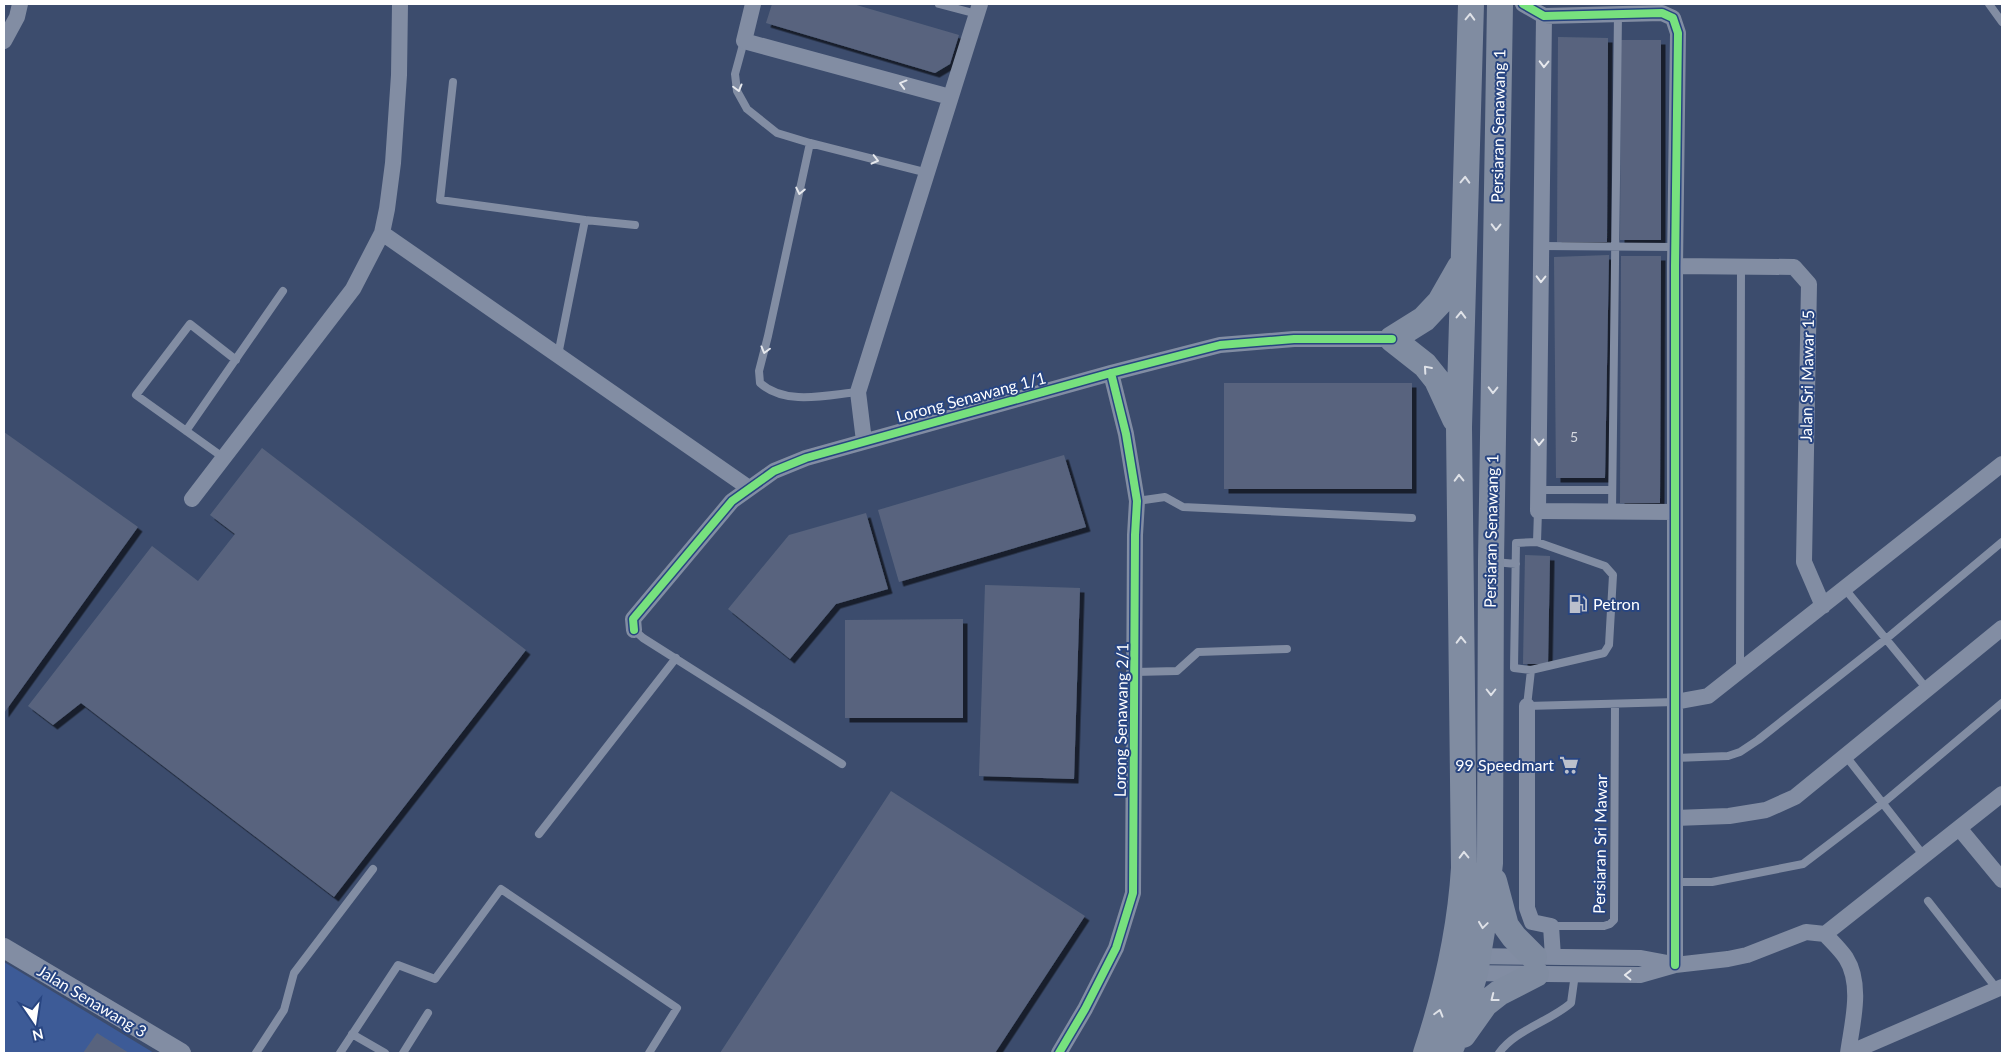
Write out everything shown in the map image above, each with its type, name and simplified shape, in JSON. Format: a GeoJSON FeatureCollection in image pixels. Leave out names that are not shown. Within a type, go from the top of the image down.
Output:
{"type":"FeatureCollection","features":[{"type":"Feature","properties":{"kind":"main road","name":"Persiaran Senawang 1"},"geometry":{"type":"LineString","coordinates":[[1426,1053],[1440,1012],[1450,964],[1462,897],[1464,868],[1459,427],[1462,264],[1471,4]]}},
{"type":"Feature","properties":{"kind":"main road","name":"Persiaran Senawang 1"},"geometry":{"type":"LineString","coordinates":[[1450,1053],[1477,965],[1490,864],[1503,654],[1490,561],[1500,4]]}},
{"type":"Feature","properties":{"kind":"main road"},"geometry":{"type":"LineString","coordinates":[[1459,427],[1437,380],[1425,365],[1392,339],[1424,319],[1440,302],[1462,264]]}},
{"type":"Feature","properties":{"kind":"main road"},"geometry":{"type":"LineString","coordinates":[[1450,1053],[1485,1004],[1541,963],[1514,937],[1506,926],[1490,864]]}},
{"type":"Feature","properties":{"kind":"street"},"geometry":{"type":"LineString","coordinates":[[4,41],[17,17],[20,4]]}},
{"type":"Feature","properties":{"kind":"street"},"geometry":{"type":"LineString","coordinates":[[192,499],[354,290],[382,234],[392,163],[399,75],[400,4]]}},
{"type":"Feature","properties":{"kind":"street"},"geometry":{"type":"LineString","coordinates":[[753,4],[744,41],[950,96]]}},
{"type":"Feature","properties":{"kind":"street"},"geometry":{"type":"LineString","coordinates":[[1523,4],[1544,16],[1662,13],[1673,18],[1678,33],[1675,247],[1675,965]]}},
{"type":"Feature","properties":{"kind":"street"},"geometry":{"type":"LineString","coordinates":[[864,441],[858,392],[979,9]]}},
{"type":"Feature","properties":{"kind":"street"},"geometry":{"type":"LineString","coordinates":[[1544,16],[1538,511],[1675,512]]}},
{"type":"Feature","properties":{"kind":"street"},"geometry":{"type":"LineString","coordinates":[[382,234],[749,488]]}},
{"type":"Feature","properties":{"kind":"street","name":"Jalan Sri Mawar 15"},"geometry":{"type":"LineString","coordinates":[[1675,266],[1794,267],[1809,284],[1804,562],[1823,606]]}},
{"type":"Feature","properties":{"kind":"street","name":"Lorong Senawang 1/1"},"geometry":{"type":"LineString","coordinates":[[634,630],[633,619],[732,501],[774,471],[806,458],[1111,373],[1220,346],[1294,338],[1392,339]]}},
{"type":"Feature","properties":{"kind":"street","name":"Lorong Senawang 2/1"},"geometry":{"type":"LineString","coordinates":[[1059,1053],[1085,1009],[1116,948],[1133,893],[1135,535],[1137,501],[1126,434],[1111,373]]}},
{"type":"Feature","properties":{"kind":"street"},"geometry":{"type":"LineString","coordinates":[[1675,702],[1708,696],[2002,464]]}},
{"type":"Feature","properties":{"kind":"street"},"geometry":{"type":"LineString","coordinates":[[1675,818],[1729,816],[1766,810],[1795,797],[2002,628]]}},
{"type":"Feature","properties":{"kind":"street"},"geometry":{"type":"LineString","coordinates":[[1527,706],[1527,908],[1532,922],[1551,926],[1541,963]]}},
{"type":"Feature","properties":{"kind":"street"},"geometry":{"type":"LineString","coordinates":[[1825,934],[2002,794]]}},
{"type":"Feature","properties":{"kind":"street"},"geometry":{"type":"LineString","coordinates":[[1959,828],[2002,880]]}},
{"type":"Feature","properties":{"kind":"street"},"geometry":{"type":"LineString","coordinates":[[1541,963],[1575,974],[1640,975],[1675,965],[1728,960],[1747,955],[1806,932],[1825,934],[1846,958],[1853,976],[1855,1004],[1848,1053]]}},
{"type":"Feature","properties":{"kind":"street","name":"Jalan Senawang 3"},"geometry":{"type":"LineString","coordinates":[[4,948],[181,1053]]}},
{"type":"Feature","properties":{"kind":"street"},"geometry":{"type":"LineString","coordinates":[[1450,964],[1541,963],[1641,958],[1675,965]]}},
{"type":"Feature","properties":{"kind":"street"},"geometry":{"type":"LineString","coordinates":[[1848,1053],[2000,988]]}},
{"type":"Feature","properties":{"kind":"lane"},"geometry":{"type":"LineString","coordinates":[[939,4],[979,9]]}},
{"type":"Feature","properties":{"kind":"lane"},"geometry":{"type":"LineString","coordinates":[[1990,4],[2002,22]]}},
{"type":"Feature","properties":{"kind":"lane"},"geometry":{"type":"LineString","coordinates":[[1612,512],[1618,14]]}},
{"type":"Feature","properties":{"kind":"lane"},"geometry":{"type":"LineString","coordinates":[[744,41],[736,74],[737,91],[747,109],[777,133],[928,173]]}},
{"type":"Feature","properties":{"kind":"lane"},"geometry":{"type":"LineString","coordinates":[[453,82],[440,200],[585,220],[635,224]]}},
{"type":"Feature","properties":{"kind":"lane"},"geometry":{"type":"LineString","coordinates":[[810,143],[759,371],[760,384],[770,392],[786,396],[810,397],[858,392]]}},
{"type":"Feature","properties":{"kind":"lane"},"geometry":{"type":"LineString","coordinates":[[558,355],[585,220]]}},
{"type":"Feature","properties":{"kind":"lane"},"geometry":{"type":"LineString","coordinates":[[1541,246],[1675,247]]}},
{"type":"Feature","properties":{"kind":"lane"},"geometry":{"type":"LineString","coordinates":[[1740,672],[1742,266]]}},
{"type":"Feature","properties":{"kind":"lane"},"geometry":{"type":"LineString","coordinates":[[186,432],[283,291]]}},
{"type":"Feature","properties":{"kind":"lane"},"geometry":{"type":"LineString","coordinates":[[224,458],[136,396],[190,324],[236,360]]}},
{"type":"Feature","properties":{"kind":"lane"},"geometry":{"type":"LineString","coordinates":[[1539,490],[1612,490]]}},
{"type":"Feature","properties":{"kind":"lane"},"geometry":{"type":"LineString","coordinates":[[1137,501],[1166,497],[1183,507],[1412,518]]}},
{"type":"Feature","properties":{"kind":"lane"},"geometry":{"type":"LineString","coordinates":[[1537,542],[1538,511]]}},
{"type":"Feature","properties":{"kind":"lane"},"geometry":{"type":"LineString","coordinates":[[1537,542],[1605,566],[1613,575],[1609,645],[1604,653],[1531,670],[1514,668],[1503,654],[1516,564],[1516,543],[1537,542]]}},
{"type":"Feature","properties":{"kind":"lane"},"geometry":{"type":"LineString","coordinates":[[1675,758],[1728,756],[1740,752],[1758,740],[1886,639],[2002,542]]}},
{"type":"Feature","properties":{"kind":"lane"},"geometry":{"type":"LineString","coordinates":[[1490,561],[1516,564]]}},
{"type":"Feature","properties":{"kind":"lane"},"geometry":{"type":"LineString","coordinates":[[1845,589],[1927,689]]}},
{"type":"Feature","properties":{"kind":"lane"},"geometry":{"type":"LineString","coordinates":[[634,630],[643,638],[842,764]]}},
{"type":"Feature","properties":{"kind":"lane"},"geometry":{"type":"LineString","coordinates":[[1135,672],[1177,671],[1198,652],[1287,649]]}},
{"type":"Feature","properties":{"kind":"lane"},"geometry":{"type":"LineString","coordinates":[[539,834],[676,658]]}},
{"type":"Feature","properties":{"kind":"lane"},"geometry":{"type":"LineString","coordinates":[[1531,670],[1527,706],[1675,702]]}},
{"type":"Feature","properties":{"kind":"lane"},"geometry":{"type":"LineString","coordinates":[[1675,882],[1712,882],[1803,864],[1883,803],[2002,703]]}},
{"type":"Feature","properties":{"kind":"lane","name":"Persiaran Sri Mawar"},"geometry":{"type":"LineString","coordinates":[[1551,926],[1604,926],[1614,920],[1615,704]]}},
{"type":"Feature","properties":{"kind":"lane"},"geometry":{"type":"LineString","coordinates":[[1846,755],[1924,856]]}},
{"type":"Feature","properties":{"kind":"lane"},"geometry":{"type":"LineString","coordinates":[[256,1053],[284,1010],[294,972],[373,869]]}},
{"type":"Feature","properties":{"kind":"lane"},"geometry":{"type":"LineString","coordinates":[[340,1053],[398,965],[435,979],[501,889],[677,1008],[648,1053]]}},
{"type":"Feature","properties":{"kind":"lane"},"geometry":{"type":"LineString","coordinates":[[1928,901],[2000,988]]}},
{"type":"Feature","properties":{"kind":"lane"},"geometry":{"type":"LineString","coordinates":[[1499,1053],[1505,1044],[1558,1014],[1570,1004],[1575,974]]}},
{"type":"Feature","properties":{"kind":"lane"},"geometry":{"type":"LineString","coordinates":[[403,1053],[428,1013]]}},
{"type":"Feature","properties":{"kind":"lane"},"geometry":{"type":"LineString","coordinates":[[352,1034],[385,1053]]}},
{"type":"Feature","properties":{"kind":"shaded area"},"geometry":{"type":"Polygon","coordinates":[[[4,962],[154,1053],[4,1053],[4,962]]]}},
{"type":"Feature","properties":{"kind":"building"},"geometry":{"type":"Polygon","coordinates":[[[772,4],[853,4],[959,35],[950,64],[935,73],[766,23],[772,4]]]}},
{"type":"Feature","properties":{"kind":"building"},"geometry":{"type":"Polygon","coordinates":[[[1558,37],[1608,38],[1607,242],[1557,242],[1558,37]]]}},
{"type":"Feature","properties":{"kind":"building"},"geometry":{"type":"Polygon","coordinates":[[[1621,40],[1661,40],[1661,240],[1620,240],[1621,40]]]}},
{"type":"Feature","properties":{"kind":"building"},"geometry":{"type":"Polygon","coordinates":[[[1609,255],[1605,478],[1556,478],[1554,257],[1609,255]]]}},
{"type":"Feature","properties":{"kind":"building"},"geometry":{"type":"Polygon","coordinates":[[[1621,256],[1661,256],[1660,503],[1620,503],[1621,256]]]}},
{"type":"Feature","properties":{"kind":"building"},"geometry":{"type":"Polygon","coordinates":[[[1224,383],[1412,383],[1412,489],[1224,489],[1224,383]]]}},
{"type":"Feature","properties":{"kind":"building"},"geometry":{"type":"Polygon","coordinates":[[[4,432],[138,527],[4,713],[4,432]]]}},
{"type":"Feature","properties":{"kind":"building"},"geometry":{"type":"Polygon","coordinates":[[[262,448],[526,650],[334,897],[81,703],[53,725],[28,706],[152,546],[198,581],[235,534],[210,515],[262,448]]]}},
{"type":"Feature","properties":{"kind":"building"},"geometry":{"type":"Polygon","coordinates":[[[1064,455],[1086,527],[899,582],[878,510],[1064,455]]]}},
{"type":"Feature","properties":{"kind":"building"},"geometry":{"type":"Polygon","coordinates":[[[866,513],[888,589],[836,604],[790,659],[728,609],[789,535],[866,513]]]}},
{"type":"Feature","properties":{"kind":"building"},"geometry":{"type":"Polygon","coordinates":[[[1525,555],[1550,556],[1548,664],[1523,664],[1525,555]]]}},
{"type":"Feature","properties":{"kind":"building"},"geometry":{"type":"Polygon","coordinates":[[[985,585],[1080,588],[1074,779],[979,776],[985,585]]]}},
{"type":"Feature","properties":{"kind":"building"},"geometry":{"type":"Polygon","coordinates":[[[963,619],[963,718],[845,718],[845,620],[963,619]]]}},
{"type":"Feature","properties":{"kind":"building"},"geometry":{"type":"Polygon","coordinates":[[[891,791],[1085,916],[995,1053],[720,1053],[891,791]]]}},
{"type":"Feature","properties":{"kind":"building"},"geometry":{"type":"Polygon","coordinates":[[[97,1033],[129,1053],[83,1053],[97,1033]]]}},
{"type":"Feature","properties":{"kind":"cycle path"},"geometry":{"type":"LineString","coordinates":[[1523,4],[1544,16],[1662,13],[1673,18],[1678,33],[1675,266],[1675,965]]}},
{"type":"Feature","properties":{"kind":"cycle path"},"geometry":{"type":"LineString","coordinates":[[634,630],[633,619],[732,501],[774,471],[806,458],[1111,373],[1220,345],[1294,339],[1392,339]]}},
{"type":"Feature","properties":{"kind":"cycle path"},"geometry":{"type":"LineString","coordinates":[[1059,1053],[1085,1009],[1116,948],[1133,893],[1135,535],[1137,501],[1126,434],[1111,373]]}},
{"type":"Feature","properties":{"kind":"place","name":"Petron"},"geometry":{"type":"Point","coordinates":[1578,604]}},
{"type":"Feature","properties":{"kind":"place","name":"99 Speedmart"},"geometry":{"type":"Point","coordinates":[1569,765]}}]}
